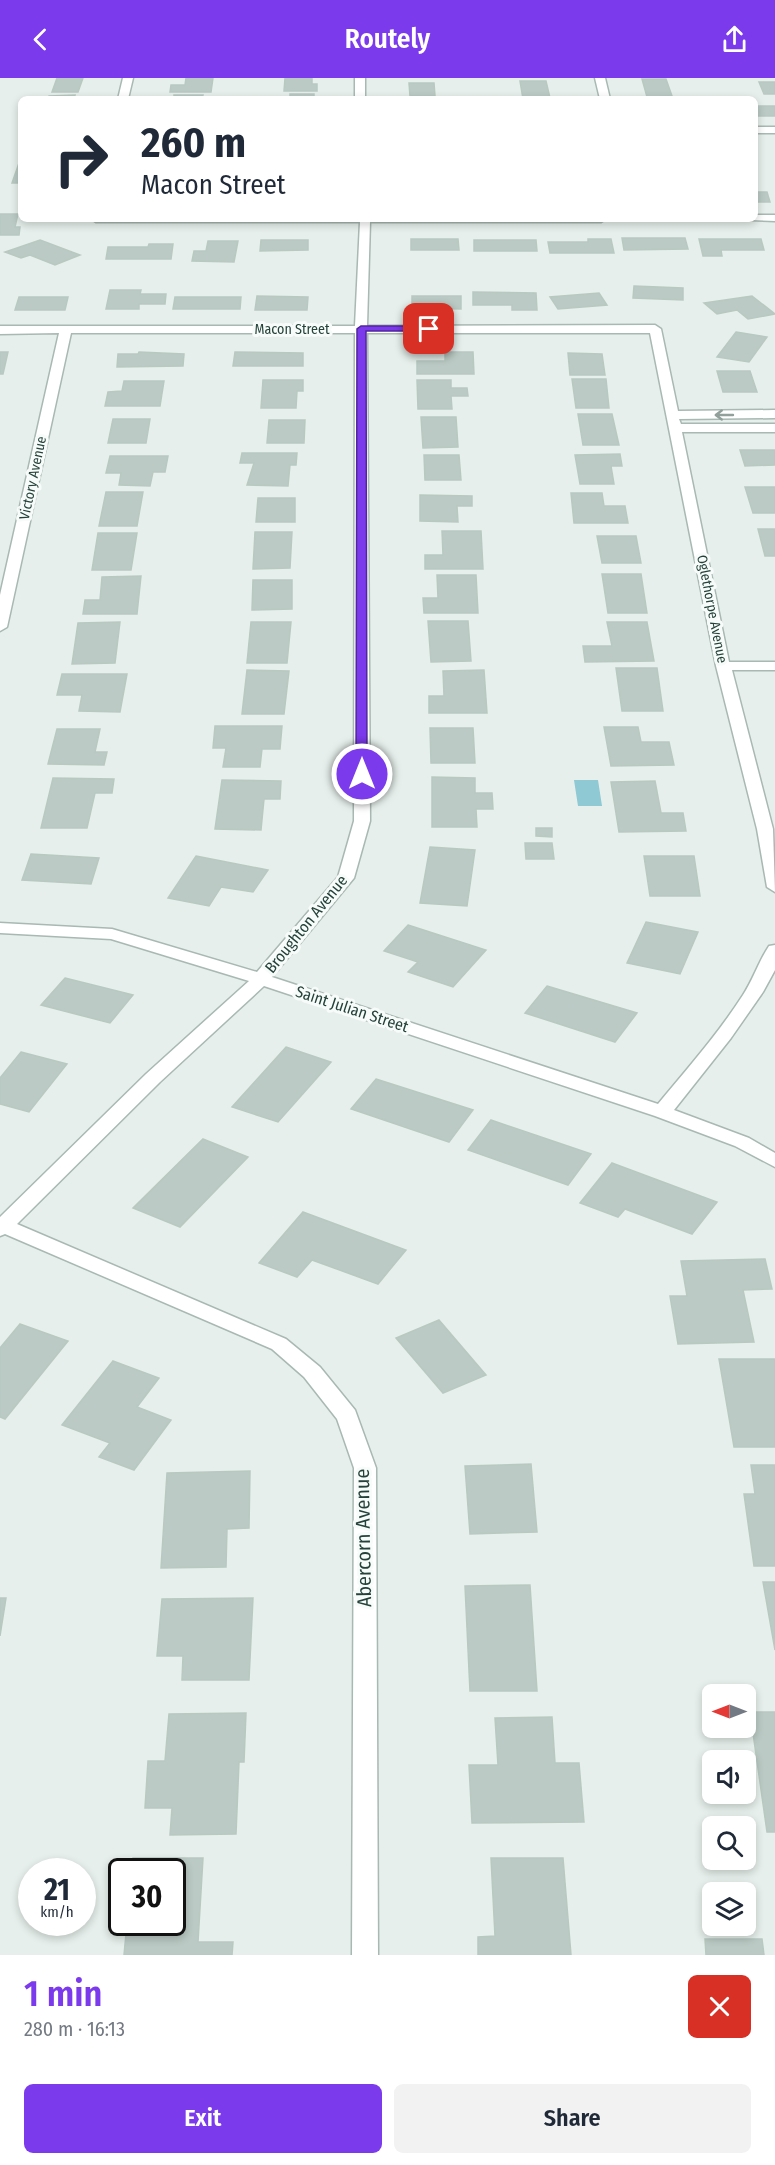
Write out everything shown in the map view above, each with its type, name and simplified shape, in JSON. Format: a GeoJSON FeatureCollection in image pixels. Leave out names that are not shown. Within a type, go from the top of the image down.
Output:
{"type":"FeatureCollection","features":[{"type":"Feature","properties":{"kind":"street"},"geometry":{"type":"LineString","coordinates":[[124,96],[128,78]]}},
{"type":"Feature","properties":{"kind":"street"},"geometry":{"type":"LineString","coordinates":[[360,78],[360,96]]}},
{"type":"Feature","properties":{"kind":"street"},"geometry":{"type":"LineString","coordinates":[[600,78],[604,96]]}},
{"type":"Feature","properties":{"kind":"street"},"geometry":{"type":"LineString","coordinates":[[758,130],[775,130]]}},
{"type":"Feature","properties":{"kind":"street"},"geometry":{"type":"LineString","coordinates":[[758,218],[775,218]]}},
{"type":"Feature","properties":{"kind":"street","name":"Broughton Avenue"},"geometry":{"type":"LineString","coordinates":[[1,1227],[153,1078],[261,979],[346,878],[362,821],[361,329],[365,222]]}},
{"type":"Feature","properties":{"kind":"street","name":"Macon Street"},"geometry":{"type":"LineString","coordinates":[[0,330],[655,329]]}},
{"type":"Feature","properties":{"kind":"street","name":"Oglethorpe Avenue"},"geometry":{"type":"LineString","coordinates":[[655,329],[723,666],[765,829],[775,887]]}},
{"type":"Feature","properties":{"kind":"street","name":"Victory Avenue"},"geometry":{"type":"LineString","coordinates":[[0,627],[66,330]]}},
{"type":"Feature","properties":{"kind":"street"},"geometry":{"type":"LineString","coordinates":[[675,422],[775,414]]}},
{"type":"Feature","properties":{"kind":"street"},"geometry":{"type":"LineString","coordinates":[[675,422],[775,428]]}},
{"type":"Feature","properties":{"kind":"street"},"geometry":{"type":"LineString","coordinates":[[723,666],[775,666]]}},
{"type":"Feature","properties":{"kind":"street","name":"Saint Julian Street"},"geometry":{"type":"LineString","coordinates":[[0,928],[112,934],[261,979],[662,1112]]}},
{"type":"Feature","properties":{"kind":"street"},"geometry":{"type":"LineString","coordinates":[[775,950],[767,972],[743,1008],[662,1112],[742,1142],[775,1161]]}},
{"type":"Feature","properties":{"kind":"street","name":"Abercorn Avenue"},"geometry":{"type":"LineString","coordinates":[[1,1227],[279,1344],[312,1372],[347,1416],[364,1468],[365,1955]]}},
{"type":"Feature","properties":{"kind":"water"},"geometry":{"type":"Polygon","coordinates":[[[574,780],[598,780],[602,806],[578,806],[574,780]]]}},
{"type":"Feature","properties":{"kind":"building"},"geometry":{"type":"Polygon","coordinates":[[[57,78],[83,78],[78,92],[52,92],[57,78]]]}},
{"type":"Feature","properties":{"kind":"building"},"geometry":{"type":"Polygon","coordinates":[[[186,78],[213,78],[211,92],[170,92],[171,85],[185,85],[186,78]]]}},
{"type":"Feature","properties":{"kind":"building"},"geometry":{"type":"Polygon","coordinates":[[[285,78],[312,78],[312,84],[317,84],[317,91],[284,91],[285,78]]]}},
{"type":"Feature","properties":{"kind":"building"},"geometry":{"type":"Polygon","coordinates":[[[642,79],[666,79],[672,96],[647,96],[642,79]]]}},
{"type":"Feature","properties":{"kind":"building"},"geometry":{"type":"Polygon","coordinates":[[[520,81],[546,81],[550,96],[522,96],[520,81]]]}},
{"type":"Feature","properties":{"kind":"building"},"geometry":{"type":"Polygon","coordinates":[[[759,82],[775,82],[775,94],[764,94],[759,82]]]}},
{"type":"Feature","properties":{"kind":"building"},"geometry":{"type":"Polygon","coordinates":[[[409,83],[434,83],[435,96],[410,96],[409,83]]]}},
{"type":"Feature","properties":{"kind":"building"},"geometry":{"type":"Polygon","coordinates":[[[290,94],[314,94],[314,96],[290,96],[290,94]]]}},
{"type":"Feature","properties":{"kind":"building"},"geometry":{"type":"Polygon","coordinates":[[[174,95],[203,95],[203,96],[174,95]]]}},
{"type":"Feature","properties":{"kind":"building"},"geometry":{"type":"Polygon","coordinates":[[[758,106],[775,106],[775,116],[758,116],[758,106]]]}},
{"type":"Feature","properties":{"kind":"building"},"geometry":{"type":"Polygon","coordinates":[[[18,166],[18,183],[12,183],[18,166]]]}},
{"type":"Feature","properties":{"kind":"building"},"geometry":{"type":"Polygon","coordinates":[[[758,192],[767,192],[770,202],[758,202],[758,192]]]}},
{"type":"Feature","properties":{"kind":"building"},"geometry":{"type":"Polygon","coordinates":[[[0,214],[18,214],[15,227],[20,227],[19,235],[0,235],[0,214]]]}},
{"type":"Feature","properties":{"kind":"building"},"geometry":{"type":"Polygon","coordinates":[[[622,238],[685,238],[688,249],[624,250],[622,238]]]}},
{"type":"Feature","properties":{"kind":"building"},"geometry":{"type":"Polygon","coordinates":[[[411,239],[458,239],[459,250],[411,250],[411,239]]]}},
{"type":"Feature","properties":{"kind":"building"},"geometry":{"type":"Polygon","coordinates":[[[588,239],[611,239],[614,253],[550,253],[548,242],[588,242],[588,239]]]}},
{"type":"Feature","properties":{"kind":"building"},"geometry":{"type":"Polygon","coordinates":[[[699,239],[761,239],[764,250],[721,250],[722,256],[703,256],[699,239]]]}},
{"type":"Feature","properties":{"kind":"building"},"geometry":{"type":"Polygon","coordinates":[[[40,240],[80,255],[55,265],[30,255],[21,258],[5,252],[40,240]]]}},
{"type":"Feature","properties":{"kind":"building"},"geometry":{"type":"Polygon","coordinates":[[[261,240],[308,240],[308,250],[260,251],[261,240]]]}},
{"type":"Feature","properties":{"kind":"building"},"geometry":{"type":"Polygon","coordinates":[[[474,240],[536,240],[537,251],[474,251],[474,240]]]}},
{"type":"Feature","properties":{"kind":"building"},"geometry":{"type":"Polygon","coordinates":[[[208,241],[238,241],[234,262],[192,261],[194,251],[206,251],[208,241]]]}},
{"type":"Feature","properties":{"kind":"building"},"geometry":{"type":"Polygon","coordinates":[[[149,244],[173,244],[171,259],[106,259],[108,247],[148,247],[149,244]]]}},
{"type":"Feature","properties":{"kind":"building"},"geometry":{"type":"Polygon","coordinates":[[[634,286],[683,288],[683,300],[633,298],[634,286]]]}},
{"type":"Feature","properties":{"kind":"building"},"geometry":{"type":"Polygon","coordinates":[[[110,290],[141,290],[140,294],[166,294],[165,304],[139,304],[139,309],[106,309],[110,290]]]}},
{"type":"Feature","properties":{"kind":"building"},"geometry":{"type":"Polygon","coordinates":[[[473,292],[536,293],[537,310],[512,310],[512,305],[473,305],[473,292]]]}},
{"type":"Feature","properties":{"kind":"building"},"geometry":{"type":"Polygon","coordinates":[[[599,293],[607,305],[558,309],[550,297],[599,293]]]}},
{"type":"Feature","properties":{"kind":"building"},"geometry":{"type":"Polygon","coordinates":[[[257,296],[308,297],[307,310],[255,310],[257,296]]]}},
{"type":"Feature","properties":{"kind":"building"},"geometry":{"type":"Polygon","coordinates":[[[412,296],[461,296],[461,309],[412,308],[412,296]]]}},
{"type":"Feature","properties":{"kind":"building"},"geometry":{"type":"Polygon","coordinates":[[[752,296],[775,314],[748,319],[737,310],[717,314],[704,303],[752,296]]]}},
{"type":"Feature","properties":{"kind":"building"},"geometry":{"type":"Polygon","coordinates":[[[19,297],[68,297],[65,310],[15,310],[19,297]]]}},
{"type":"Feature","properties":{"kind":"building"},"geometry":{"type":"Polygon","coordinates":[[[175,297],[241,297],[240,309],[173,309],[175,297]]]}},
{"type":"Feature","properties":{"kind":"building"},"geometry":{"type":"Polygon","coordinates":[[[736,332],[767,337],[749,362],[717,357],[736,332]]]}},
{"type":"Feature","properties":{"kind":"building"},"geometry":{"type":"Polygon","coordinates":[[[0,352],[8,352],[3,374],[0,374],[0,352]]]}},
{"type":"Feature","properties":{"kind":"building"},"geometry":{"type":"Polygon","coordinates":[[[139,352],[184,354],[183,366],[117,367],[118,354],[138,354],[139,352]]]}},
{"type":"Feature","properties":{"kind":"building"},"geometry":{"type":"Polygon","coordinates":[[[235,352],[303,353],[303,366],[233,366],[235,352]]]}},
{"type":"Feature","properties":{"kind":"building"},"geometry":{"type":"Polygon","coordinates":[[[445,352],[473,352],[474,374],[417,374],[417,361],[445,361],[445,352]]]}},
{"type":"Feature","properties":{"kind":"building"},"geometry":{"type":"Polygon","coordinates":[[[568,353],[602,354],[605,375],[570,375],[568,353]]]}},
{"type":"Feature","properties":{"kind":"building"},"geometry":{"type":"Polygon","coordinates":[[[717,371],[750,371],[757,392],[723,392],[717,371]]]}},
{"type":"Feature","properties":{"kind":"building"},"geometry":{"type":"Polygon","coordinates":[[[572,379],[606,379],[609,408],[576,408],[572,379]]]}},
{"type":"Feature","properties":{"kind":"building"},"geometry":{"type":"Polygon","coordinates":[[[263,380],[303,380],[303,391],[297,391],[296,408],[261,408],[263,380]]]}},
{"type":"Feature","properties":{"kind":"building"},"geometry":{"type":"Polygon","coordinates":[[[417,380],[451,380],[451,388],[467,388],[468,396],[451,396],[452,409],[418,409],[417,380]]]}},
{"type":"Feature","properties":{"kind":"building"},"geometry":{"type":"Polygon","coordinates":[[[124,381],[164,381],[160,406],[105,406],[108,392],[122,391],[124,381]]]}},
{"type":"Feature","properties":{"kind":"building"},"geometry":{"type":"Polygon","coordinates":[[[578,414],[612,414],[619,445],[583,445],[578,414]]]}},
{"type":"Feature","properties":{"kind":"building"},"geometry":{"type":"Polygon","coordinates":[[[421,417],[456,417],[458,447],[423,448],[421,417]]]}},
{"type":"Feature","properties":{"kind":"building"},"geometry":{"type":"Polygon","coordinates":[[[113,419],[150,419],[146,443],[108,443],[113,419]]]}},
{"type":"Feature","properties":{"kind":"building"},"geometry":{"type":"Polygon","coordinates":[[[269,420],[305,420],[304,443],[267,443],[269,420]]]}},
{"type":"Feature","properties":{"kind":"building"},"geometry":{"type":"Polygon","coordinates":[[[740,450],[775,450],[775,465],[745,466],[740,450]]]}},
{"type":"Feature","properties":{"kind":"building"},"geometry":{"type":"Polygon","coordinates":[[[242,453],[297,453],[296,465],[290,465],[288,486],[247,485],[254,463],[240,463],[242,453]]]}},
{"type":"Feature","properties":{"kind":"building"},"geometry":{"type":"Polygon","coordinates":[[[620,454],[622,466],[611,466],[614,484],[580,484],[575,455],[620,454]]]}},
{"type":"Feature","properties":{"kind":"building"},"geometry":{"type":"Polygon","coordinates":[[[424,455],[459,455],[461,480],[425,480],[424,455]]]}},
{"type":"Feature","properties":{"kind":"building"},"geometry":{"type":"Polygon","coordinates":[[[110,456],[168,456],[165,472],[153,472],[150,486],[119,485],[121,473],[106,473],[110,456]]]}},
{"type":"Feature","properties":{"kind":"building"},"geometry":{"type":"Polygon","coordinates":[[[745,487],[775,487],[775,513],[753,513],[745,487]]]}},
{"type":"Feature","properties":{"kind":"building"},"geometry":{"type":"Polygon","coordinates":[[[106,492],[143,492],[137,526],[99,526],[106,492]]]}},
{"type":"Feature","properties":{"kind":"building"},"geometry":{"type":"Polygon","coordinates":[[[571,493],[602,493],[604,506],[625,506],[628,523],[574,523],[571,493]]]}},
{"type":"Feature","properties":{"kind":"building"},"geometry":{"type":"Polygon","coordinates":[[[420,495],[472,496],[472,506],[457,506],[458,522],[420,521],[420,495]]]}},
{"type":"Feature","properties":{"kind":"building"},"geometry":{"type":"Polygon","coordinates":[[[258,498],[295,498],[295,522],[256,522],[258,498]]]}},
{"type":"Feature","properties":{"kind":"building"},"geometry":{"type":"Polygon","coordinates":[[[758,529],[775,529],[775,556],[765,556],[758,529]]]}},
{"type":"Feature","properties":{"kind":"building"},"geometry":{"type":"Polygon","coordinates":[[[442,531],[481,531],[483,569],[425,569],[425,555],[443,555],[442,531]]]}},
{"type":"Feature","properties":{"kind":"building"},"geometry":{"type":"Polygon","coordinates":[[[255,532],[292,532],[290,568],[253,569],[255,532]]]}},
{"type":"Feature","properties":{"kind":"building"},"geometry":{"type":"Polygon","coordinates":[[[98,533],[137,533],[131,570],[92,570],[98,533]]]}},
{"type":"Feature","properties":{"kind":"building"},"geometry":{"type":"Polygon","coordinates":[[[597,536],[636,536],[641,563],[602,563],[597,536]]]}},
{"type":"Feature","properties":{"kind":"building"},"geometry":{"type":"Polygon","coordinates":[[[602,574],[641,574],[647,613],[608,613],[602,574]]]}},
{"type":"Feature","properties":{"kind":"building"},"geometry":{"type":"Polygon","coordinates":[[[437,575],[476,575],[478,613],[424,613],[423,598],[438,598],[437,575]]]}},
{"type":"Feature","properties":{"kind":"building"},"geometry":{"type":"Polygon","coordinates":[[[141,576],[137,614],[83,614],[85,600],[100,600],[102,577],[141,576]]]}},
{"type":"Feature","properties":{"kind":"building"},"geometry":{"type":"Polygon","coordinates":[[[253,580],[292,580],[292,609],[252,610],[253,580]]]}},
{"type":"Feature","properties":{"kind":"building"},"geometry":{"type":"Polygon","coordinates":[[[428,621],[468,621],[471,661],[431,662],[428,621]]]}},
{"type":"Feature","properties":{"kind":"building"},"geometry":{"type":"Polygon","coordinates":[[[120,622],[115,663],[72,664],[78,623],[120,622]]]}},
{"type":"Feature","properties":{"kind":"building"},"geometry":{"type":"Polygon","coordinates":[[[251,622],[291,622],[287,663],[247,663],[251,622]]]}},
{"type":"Feature","properties":{"kind":"building"},"geometry":{"type":"Polygon","coordinates":[[[607,622],[647,622],[654,661],[585,662],[583,646],[612,646],[607,622]]]}},
{"type":"Feature","properties":{"kind":"building"},"geometry":{"type":"Polygon","coordinates":[[[616,668],[657,668],[663,711],[622,711],[616,668]]]}},
{"type":"Feature","properties":{"kind":"building"},"geometry":{"type":"Polygon","coordinates":[[[247,670],[289,671],[284,714],[242,714],[247,670]]]}},
{"type":"Feature","properties":{"kind":"building"},"geometry":{"type":"Polygon","coordinates":[[[484,670],[487,713],[429,713],[429,696],[444,696],[443,671],[484,670]]]}},
{"type":"Feature","properties":{"kind":"building"},"geometry":{"type":"Polygon","coordinates":[[[62,674],[127,674],[120,712],[79,711],[82,695],[57,695],[62,674]]]}},
{"type":"Feature","properties":{"kind":"building"},"geometry":{"type":"Polygon","coordinates":[[[215,726],[282,726],[280,749],[262,749],[260,767],[223,767],[226,748],[213,748],[215,726]]]}},
{"type":"Feature","properties":{"kind":"building"},"geometry":{"type":"Polygon","coordinates":[[[604,727],[638,727],[641,742],[669,742],[674,765],[611,766],[604,727]]]}},
{"type":"Feature","properties":{"kind":"building"},"geometry":{"type":"Polygon","coordinates":[[[430,728],[473,728],[475,763],[431,763],[430,728]]]}},
{"type":"Feature","properties":{"kind":"building"},"geometry":{"type":"Polygon","coordinates":[[[57,729],[100,729],[95,752],[107,752],[104,765],[48,764],[57,729]]]}},
{"type":"Feature","properties":{"kind":"building"},"geometry":{"type":"Polygon","coordinates":[[[432,777],[475,778],[475,793],[492,793],[493,809],[476,809],[477,827],[432,827],[432,777]]]}},
{"type":"Feature","properties":{"kind":"building"},"geometry":{"type":"Polygon","coordinates":[[[53,778],[114,779],[112,793],[95,793],[87,828],[41,828],[53,778]]]}},
{"type":"Feature","properties":{"kind":"building"},"geometry":{"type":"Polygon","coordinates":[[[222,780],[281,781],[280,799],[264,799],[261,830],[215,829],[222,780]]]}},
{"type":"Feature","properties":{"kind":"building"},"geometry":{"type":"Polygon","coordinates":[[[655,781],[661,813],[683,813],[686,831],[619,832],[611,782],[655,781]]]}},
{"type":"Feature","properties":{"kind":"building"},"geometry":{"type":"Polygon","coordinates":[[[536,828],[552,828],[552,837],[536,836],[536,828]]]}},
{"type":"Feature","properties":{"kind":"building"},"geometry":{"type":"Polygon","coordinates":[[[525,843],[552,843],[554,859],[526,859],[525,843]]]}},
{"type":"Feature","properties":{"kind":"building"},"geometry":{"type":"Polygon","coordinates":[[[430,847],[475,850],[467,906],[420,903],[430,847]]]}},
{"type":"Feature","properties":{"kind":"building"},"geometry":{"type":"Polygon","coordinates":[[[31,854],[99,858],[91,884],[22,880],[31,854]]]}},
{"type":"Feature","properties":{"kind":"building"},"geometry":{"type":"Polygon","coordinates":[[[196,856],[268,870],[253,892],[221,887],[209,906],[168,898],[196,856]]]}},
{"type":"Feature","properties":{"kind":"building"},"geometry":{"type":"Polygon","coordinates":[[[644,856],[694,856],[700,896],[650,896],[644,856]]]}},
{"type":"Feature","properties":{"kind":"building"},"geometry":{"type":"Polygon","coordinates":[[[646,922],[698,932],[680,974],[627,963],[646,922]]]}},
{"type":"Feature","properties":{"kind":"building"},"geometry":{"type":"Polygon","coordinates":[[[408,925],[486,950],[453,987],[408,972],[418,962],[384,951],[408,925]]]}},
{"type":"Feature","properties":{"kind":"building"},"geometry":{"type":"Polygon","coordinates":[[[65,978],[133,995],[110,1023],[41,1005],[65,978]]]}},
{"type":"Feature","properties":{"kind":"building"},"geometry":{"type":"Polygon","coordinates":[[[547,986],[637,1013],[615,1042],[525,1013],[547,986]]]}},
{"type":"Feature","properties":{"kind":"building"},"geometry":{"type":"Polygon","coordinates":[[[286,1047],[331,1062],[278,1122],[232,1107],[286,1047]]]}},
{"type":"Feature","properties":{"kind":"building"},"geometry":{"type":"Polygon","coordinates":[[[21,1052],[67,1064],[29,1112],[0,1104],[0,1078],[21,1052]]]}},
{"type":"Feature","properties":{"kind":"building"},"geometry":{"type":"Polygon","coordinates":[[[376,1079],[473,1110],[449,1142],[351,1109],[376,1079]]]}},
{"type":"Feature","properties":{"kind":"building"},"geometry":{"type":"Polygon","coordinates":[[[491,1120],[591,1154],[568,1185],[468,1150],[491,1120]]]}},
{"type":"Feature","properties":{"kind":"building"},"geometry":{"type":"Polygon","coordinates":[[[203,1139],[248,1157],[180,1227],[133,1208],[203,1139]]]}},
{"type":"Feature","properties":{"kind":"building"},"geometry":{"type":"Polygon","coordinates":[[[612,1163],[717,1202],[692,1234],[625,1209],[618,1217],[580,1203],[612,1163]]]}},
{"type":"Feature","properties":{"kind":"building"},"geometry":{"type":"Polygon","coordinates":[[[303,1212],[406,1250],[378,1284],[312,1260],[297,1277],[259,1263],[303,1212]]]}},
{"type":"Feature","properties":{"kind":"building"},"geometry":{"type":"Polygon","coordinates":[[[765,1259],[772,1289],[743,1290],[754,1342],[678,1344],[670,1296],[687,1296],[681,1261],[765,1259]]]}},
{"type":"Feature","properties":{"kind":"building"},"geometry":{"type":"Polygon","coordinates":[[[439,1320],[486,1375],[443,1393],[396,1338],[439,1320]]]}},
{"type":"Feature","properties":{"kind":"building"},"geometry":{"type":"Polygon","coordinates":[[[20,1324],[68,1341],[5,1419],[0,1417],[0,1348],[20,1324]]]}},
{"type":"Feature","properties":{"kind":"building"},"geometry":{"type":"Polygon","coordinates":[[[719,1359],[775,1359],[775,1447],[734,1447],[719,1359]]]}},
{"type":"Feature","properties":{"kind":"building"},"geometry":{"type":"Polygon","coordinates":[[[113,1361],[159,1378],[137,1407],[171,1420],[134,1470],[99,1457],[110,1443],[62,1425],[113,1361]]]}},
{"type":"Feature","properties":{"kind":"building"},"geometry":{"type":"Polygon","coordinates":[[[531,1464],[537,1532],[470,1534],[465,1466],[531,1464]]]}},
{"type":"Feature","properties":{"kind":"building"},"geometry":{"type":"Polygon","coordinates":[[[751,1465],[775,1465],[775,1566],[754,1566],[744,1494],[755,1494],[751,1465]]]}},
{"type":"Feature","properties":{"kind":"building"},"geometry":{"type":"Polygon","coordinates":[[[250,1471],[249,1528],[227,1529],[226,1567],[161,1568],[167,1473],[250,1471]]]}},
{"type":"Feature","properties":{"kind":"building"},"geometry":{"type":"Polygon","coordinates":[[[763,1582],[775,1582],[775,1650],[763,1582]]]}},
{"type":"Feature","properties":{"kind":"building"},"geometry":{"type":"Polygon","coordinates":[[[530,1585],[537,1691],[470,1691],[465,1586],[530,1585]]]}},
{"type":"Feature","properties":{"kind":"building"},"geometry":{"type":"Polygon","coordinates":[[[0,1598],[6,1598],[0,1636],[0,1598]]]}},
{"type":"Feature","properties":{"kind":"building"},"geometry":{"type":"Polygon","coordinates":[[[253,1598],[249,1680],[182,1680],[183,1656],[157,1656],[162,1599],[253,1598]]]}},
{"type":"Feature","properties":{"kind":"building"},"geometry":{"type":"Polygon","coordinates":[[[756,1712],[775,1712],[775,1832],[767,1832],[754,1738],[756,1738],[756,1712]]]}},
{"type":"Feature","properties":{"kind":"building"},"geometry":{"type":"Polygon","coordinates":[[[246,1713],[244,1762],[239,1762],[236,1834],[170,1835],[172,1808],[145,1808],[148,1761],[165,1761],[169,1714],[246,1713]]]}},
{"type":"Feature","properties":{"kind":"building"},"geometry":{"type":"Polygon","coordinates":[[[552,1717],[555,1763],[579,1763],[584,1822],[472,1823],[469,1765],[498,1765],[495,1718],[552,1717]]]}},
{"type":"Feature","properties":{"kind":"building"},"geometry":{"type":"Polygon","coordinates":[[[186,1858],[203,1858],[198,1942],[233,1942],[232,1955],[124,1955],[126,1936],[186,1936],[186,1858]]]}},
{"type":"Feature","properties":{"kind":"building"},"geometry":{"type":"Polygon","coordinates":[[[491,1858],[563,1858],[571,1955],[478,1955],[478,1937],[495,1936],[491,1858]]]}},
{"type":"Feature","properties":{"kind":"building"},"geometry":{"type":"Polygon","coordinates":[[[705,1939],[762,1939],[764,1955],[706,1955],[705,1939]]]}},
{"type":"Feature","properties":{"kind":"route"},"geometry":{"type":"LineString","coordinates":[[362,774],[361,329],[429,329]]}}]}
